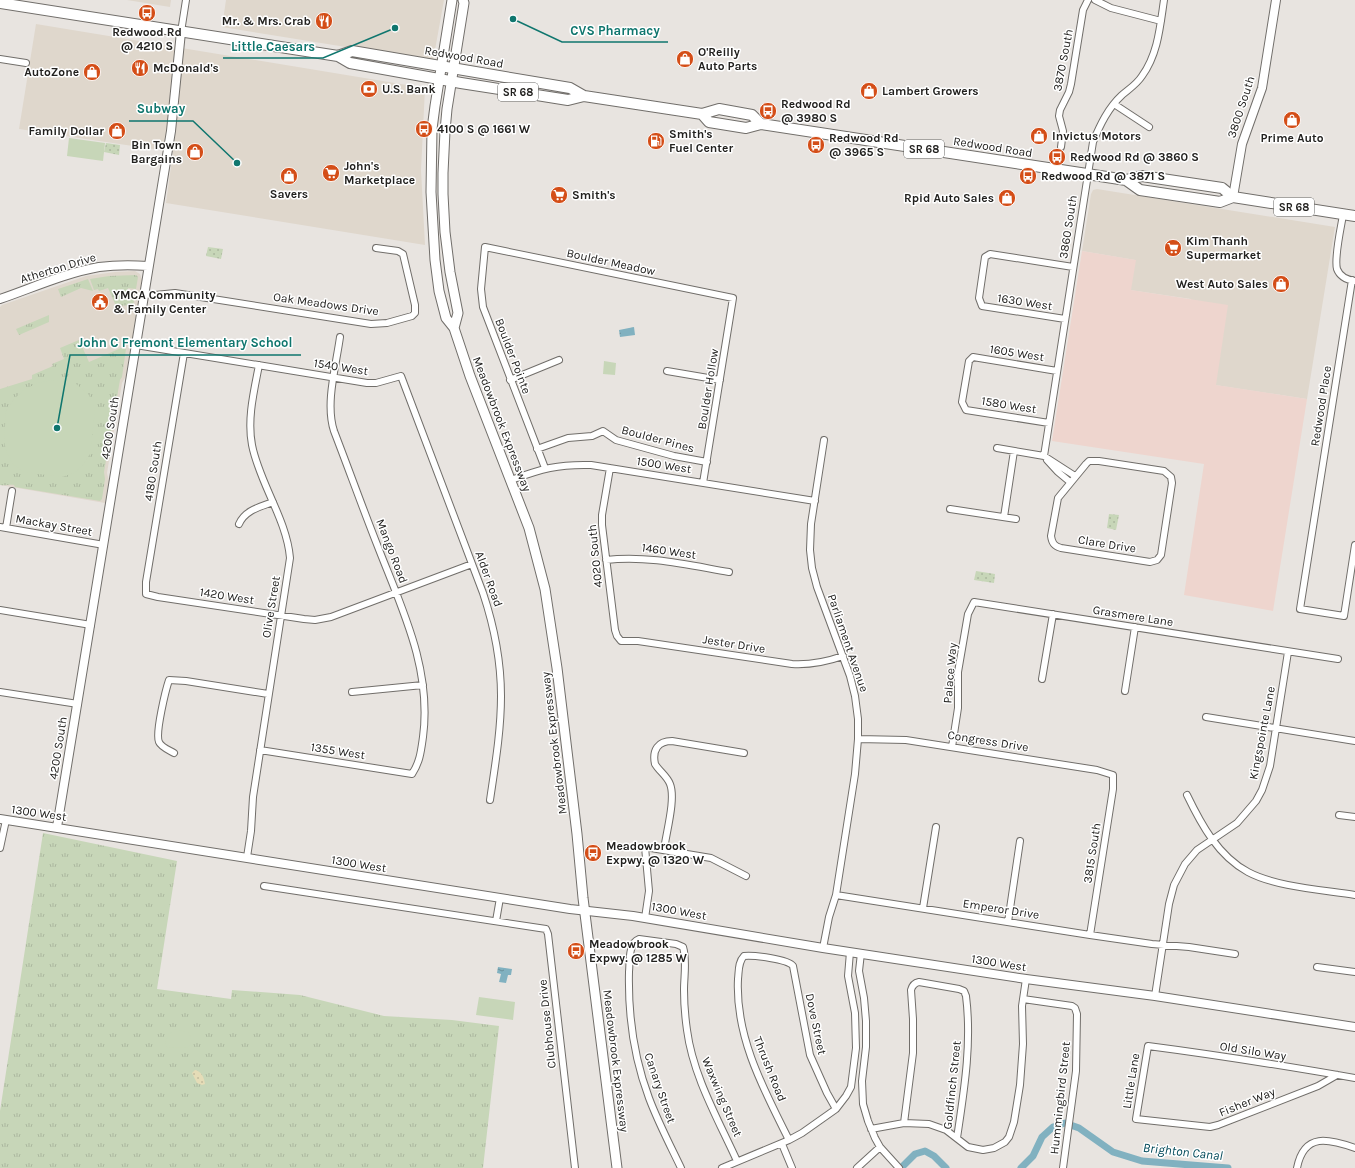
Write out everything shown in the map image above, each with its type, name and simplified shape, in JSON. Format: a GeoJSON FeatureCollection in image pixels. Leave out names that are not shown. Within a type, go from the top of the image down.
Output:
{"type":"FeatureCollection","features":[{"type":"Feature","properties":{"kind":"main road","name":"Meadowbrook Expressway"},"geometry":{"type":"LineString","coordinates":[[452,0],[432,129],[431,192],[432,232],[435,260],[441,302],[446,318],[454,328],[470,376],[529,528],[538,561],[551,622],[617,1168]]}},
{"type":"Feature","properties":{"kind":"main road","name":"Meadowbrook Expressway"},"geometry":{"type":"LineString","coordinates":[[454,328],[458,313],[450,272],[442,194],[445,131],[464,3],[463,0]]}},
{"type":"Feature","properties":{"kind":"main road","name":"Redwood Road"},"geometry":{"type":"LineString","coordinates":[[0,5],[338,56],[350,63],[568,100],[584,96]]}},
{"type":"Feature","properties":{"kind":"main road","name":"Redwood Road"},"geometry":{"type":"LineString","coordinates":[[338,56],[352,51],[570,88],[584,96],[702,114],[719,109],[752,115],[761,124]]}},
{"type":"Feature","properties":{"kind":"main road","name":"Redwood Road"},"geometry":{"type":"LineString","coordinates":[[702,114],[709,122],[746,128],[761,124],[1126,180],[1142,176],[1222,188],[1233,197],[1355,216]]}},
{"type":"Feature","properties":{"kind":"main road","name":"Redwood Road"},"geometry":{"type":"LineString","coordinates":[[1126,180],[1140,190],[1220,202],[1233,197]]}},
{"type":"Feature","properties":{"kind":"main road"},"geometry":{"type":"LineString","coordinates":[[432,232],[438,234],[442,257],[450,272]]}},
{"type":"Feature","properties":{"kind":"street"},"geometry":{"type":"LineString","coordinates":[[181,32],[186,0]]}},
{"type":"Feature","properties":{"kind":"street","name":"3870 South"},"geometry":{"type":"LineString","coordinates":[[1061,147],[1063,131],[1059,116],[1060,110],[1072,84],[1083,10],[1088,0]]}},
{"type":"Feature","properties":{"kind":"street"},"geometry":{"type":"LineString","coordinates":[[1095,0],[1111,8],[1161,21]]}},
{"type":"Feature","properties":{"kind":"street","name":"3860 South"},"geometry":{"type":"LineString","coordinates":[[1044,456],[1072,267],[1093,142],[1099,127],[1114,104],[1141,78],[1149,66],[1154,54],[1164,0]]}},
{"type":"Feature","properties":{"kind":"street","name":"3800 South"},"geometry":{"type":"LineString","coordinates":[[1233,197],[1242,144],[1262,88],[1276,0]]}},
{"type":"Feature","properties":{"kind":"street","name":"4200 South"},"geometry":{"type":"LineString","coordinates":[[57,827],[171,131],[181,32]]}},
{"type":"Feature","properties":{"kind":"street"},"geometry":{"type":"LineString","coordinates":[[0,59],[26,63]]}},
{"type":"Feature","properties":{"kind":"street"},"geometry":{"type":"LineString","coordinates":[[1114,104],[1148,127]]}},
{"type":"Feature","properties":{"kind":"street","name":"Redwood Place"},"geometry":{"type":"LineString","coordinates":[[1343,215],[1337,255],[1337,268],[1343,277],[1353,281],[1300,609],[1344,616],[1355,545]]}},
{"type":"Feature","properties":{"kind":"street","name":"Boulder Meadow"},"geometry":{"type":"LineString","coordinates":[[485,247],[733,298]]}},
{"type":"Feature","properties":{"kind":"street","name":"Boulder Pointe"},"geometry":{"type":"LineString","coordinates":[[485,247],[481,289],[482,307],[545,468]]}},
{"type":"Feature","properties":{"kind":"street","name":"Oak Meadows Drive"},"geometry":{"type":"LineString","coordinates":[[144,294],[155,295],[175,293],[375,325],[412,316],[415,313],[415,304],[403,254],[398,251],[376,248]]}},
{"type":"Feature","properties":{"kind":"street","name":"1630 West"},"geometry":{"type":"LineString","coordinates":[[1065,319],[982,306],[979,298],[986,258],[990,254],[1072,267]]}},
{"type":"Feature","properties":{"kind":"street","name":"Atherton Drive"},"geometry":{"type":"LineString","coordinates":[[0,299],[91,269],[123,265],[148,266]]}},
{"type":"Feature","properties":{"kind":"street","name":"Boulder Hollow"},"geometry":{"type":"LineString","coordinates":[[703,483],[733,298]]}},
{"type":"Feature","properties":{"kind":"street","name":"Mango Road"},"geometry":{"type":"LineString","coordinates":[[340,337],[330,408],[331,424],[396,592],[420,662],[423,685],[423,732],[418,765],[412,774]]}},
{"type":"Feature","properties":{"kind":"street","name":"1540 West"},"geometry":{"type":"LineString","coordinates":[[136,345],[334,378],[376,383],[401,376]]}},
{"type":"Feature","properties":{"kind":"street","name":"4180 South"},"geometry":{"type":"LineString","coordinates":[[146,594],[147,575],[184,353]]}},
{"type":"Feature","properties":{"kind":"street","name":"1605 West"},"geometry":{"type":"LineString","coordinates":[[966,410],[962,402],[969,361],[973,357],[1057,371]]}},
{"type":"Feature","properties":{"kind":"street"},"geometry":{"type":"LineString","coordinates":[[510,380],[559,360]]}},
{"type":"Feature","properties":{"kind":"street","name":"Olive Street"},"geometry":{"type":"LineString","coordinates":[[247,857],[253,797],[289,566],[289,549],[273,502],[254,455],[250,437],[251,415],[259,365]]}},
{"type":"Feature","properties":{"kind":"street"},"geometry":{"type":"LineString","coordinates":[[667,371],[720,380]]}},
{"type":"Feature","properties":{"kind":"street","name":"Alder Road"},"geometry":{"type":"LineString","coordinates":[[401,376],[483,593],[492,624],[501,688],[500,732],[490,800]]}},
{"type":"Feature","properties":{"kind":"street","name":"1580 West"},"geometry":{"type":"LineString","coordinates":[[966,410],[1049,422]]}},
{"type":"Feature","properties":{"kind":"street","name":"Boulder Pines"},"geometry":{"type":"LineString","coordinates":[[537,449],[568,438],[592,436],[603,431],[616,440],[674,456],[707,462]]}},
{"type":"Feature","properties":{"kind":"street","name":"Parliament Avenue"},"geometry":{"type":"LineString","coordinates":[[823,948],[829,917],[836,895],[855,774],[858,739],[858,719],[855,696],[850,676],[812,568],[810,532],[824,440]]}},
{"type":"Feature","properties":{"kind":"street"},"geometry":{"type":"LineString","coordinates":[[997,448],[1044,456],[1075,476],[1070,482],[1059,473],[1044,456]]}},
{"type":"Feature","properties":{"kind":"street"},"geometry":{"type":"LineString","coordinates":[[1004,517],[1014,451]]}},
{"type":"Feature","properties":{"kind":"street","name":"Clare Drive"},"geometry":{"type":"LineString","coordinates":[[1070,482],[1060,494],[1057,501],[1051,536],[1052,541],[1057,547],[1150,562],[1154,562],[1160,558],[1172,483],[1169,474],[1164,471],[1094,461],[1086,464],[1075,476]]}},
{"type":"Feature","properties":{"kind":"street","name":"1500 West"},"geometry":{"type":"LineString","coordinates":[[511,480],[545,468],[573,464],[591,465],[815,501]]}},
{"type":"Feature","properties":{"kind":"street","name":"4020 South"},"geometry":{"type":"LineString","coordinates":[[610,468],[602,515],[602,532],[615,630],[621,641]]}},
{"type":"Feature","properties":{"kind":"street"},"geometry":{"type":"LineString","coordinates":[[3,528],[12,491]]}},
{"type":"Feature","properties":{"kind":"street"},"geometry":{"type":"LineString","coordinates":[[238,524],[249,512],[273,502]]}},
{"type":"Feature","properties":{"kind":"street"},"geometry":{"type":"LineString","coordinates":[[950,509],[1016,519]]}},
{"type":"Feature","properties":{"kind":"street","name":"Mackay Street"},"geometry":{"type":"LineString","coordinates":[[3,528],[104,545]]}},
{"type":"Feature","properties":{"kind":"street","name":"1460 West"},"geometry":{"type":"LineString","coordinates":[[606,560],[643,558],[729,572]]}},
{"type":"Feature","properties":{"kind":"street","name":"1420 West"},"geometry":{"type":"LineString","coordinates":[[146,594],[304,620],[323,619],[347,612],[472,564]]}},
{"type":"Feature","properties":{"kind":"street","name":"Grasmere Lane"},"geometry":{"type":"LineString","coordinates":[[974,602],[1338,659]]}},
{"type":"Feature","properties":{"kind":"street","name":"Palace Way"},"geometry":{"type":"LineString","coordinates":[[952,747],[958,708],[958,672],[968,614],[974,602]]}},
{"type":"Feature","properties":{"kind":"street"},"geometry":{"type":"LineString","coordinates":[[0,610],[91,625]]}},
{"type":"Feature","properties":{"kind":"street"},"geometry":{"type":"LineString","coordinates":[[1042,679],[1053,614]]}},
{"type":"Feature","properties":{"kind":"street"},"geometry":{"type":"LineString","coordinates":[[1125,691],[1135,627]]}},
{"type":"Feature","properties":{"kind":"street","name":"Jester Drive"},"geometry":{"type":"LineString","coordinates":[[621,641],[638,640],[805,665],[820,663],[842,656]]}},
{"type":"Feature","properties":{"kind":"street","name":"Kingspointe Lane"},"geometry":{"type":"LineString","coordinates":[[1155,996],[1162,944],[1174,885],[1185,864],[1197,850],[1237,823],[1256,801],[1262,790],[1270,766],[1288,652]]}},
{"type":"Feature","properties":{"kind":"street"},"geometry":{"type":"LineString","coordinates":[[174,753],[163,747],[159,742],[158,737],[164,696],[169,680],[186,681],[268,694]]}},
{"type":"Feature","properties":{"kind":"street"},"geometry":{"type":"LineString","coordinates":[[352,692],[423,685]]}},
{"type":"Feature","properties":{"kind":"street"},"geometry":{"type":"LineString","coordinates":[[0,692],[78,704]]}},
{"type":"Feature","properties":{"kind":"street"},"geometry":{"type":"LineString","coordinates":[[1206,716],[1355,741]]}},
{"type":"Feature","properties":{"kind":"street","name":"Congress Drive"},"geometry":{"type":"LineString","coordinates":[[858,739],[896,739],[1097,770],[1113,775]]}},
{"type":"Feature","properties":{"kind":"street"},"geometry":{"type":"LineString","coordinates":[[664,850],[672,801],[672,791],[670,783],[654,764],[654,751],[657,746],[662,743],[672,741],[744,753]]}},
{"type":"Feature","properties":{"kind":"street","name":"1355 West"},"geometry":{"type":"LineString","coordinates":[[260,750],[412,774]]}},
{"type":"Feature","properties":{"kind":"street","name":"3815 South"},"geometry":{"type":"LineString","coordinates":[[1090,935],[1113,789],[1113,775]]}},
{"type":"Feature","properties":{"kind":"street"},"geometry":{"type":"LineString","coordinates":[[1187,795],[1193,809],[1220,850],[1231,860],[1249,872],[1264,878],[1287,884],[1355,895]]}},
{"type":"Feature","properties":{"kind":"street"},"geometry":{"type":"LineString","coordinates":[[1339,815],[1355,818]]}},
{"type":"Feature","properties":{"kind":"street"},"geometry":{"type":"LineString","coordinates":[[0,848],[3,819]]}},
{"type":"Feature","properties":{"kind":"street","name":"1300 West"},"geometry":{"type":"LineString","coordinates":[[3,819],[570,909],[645,918],[861,954],[1026,979],[1155,996],[1355,1027]]}},
{"type":"Feature","properties":{"kind":"street"},"geometry":{"type":"LineString","coordinates":[[923,908],[936,827]]}},
{"type":"Feature","properties":{"kind":"street"},"geometry":{"type":"LineString","coordinates":[[1008,922],[1020,841]]}},
{"type":"Feature","properties":{"kind":"street"},"geometry":{"type":"LineString","coordinates":[[645,918],[649,891],[645,847],[711,858],[746,876]]}},
{"type":"Feature","properties":{"kind":"street","name":"Clubhouse Drive"},"geometry":{"type":"LineString","coordinates":[[264,886],[546,928],[548,934],[575,1168]]}},
{"type":"Feature","properties":{"kind":"street","name":"Emperor Drive"},"geometry":{"type":"LineString","coordinates":[[836,895],[1090,935],[1235,954]]}},
{"type":"Feature","properties":{"kind":"street"},"geometry":{"type":"LineString","coordinates":[[496,921],[500,898]]}},
{"type":"Feature","properties":{"kind":"street","name":"Waxwing Street"},"geometry":{"type":"LineString","coordinates":[[635,940],[643,939],[676,944],[683,947],[685,956],[685,1011],[691,1049],[701,1082],[738,1161]]}},
{"type":"Feature","properties":{"kind":"street","name":"Canary Street"},"geometry":{"type":"LineString","coordinates":[[635,940],[632,946],[629,989],[635,1051],[649,1098],[681,1168]]}},
{"type":"Feature","properties":{"kind":"street"},"geometry":{"type":"LineString","coordinates":[[722,1168],[782,1144],[814,1126],[836,1109],[851,1088],[856,1034],[854,1003],[848,976],[850,952]]}},
{"type":"Feature","properties":{"kind":"street"},"geometry":{"type":"LineString","coordinates":[[861,954],[859,971],[864,998],[866,1021],[866,1047],[862,1089],[863,1104],[871,1129],[880,1147],[899,1167]]}},
{"type":"Feature","properties":{"kind":"street","name":"Dove Street"},"geometry":{"type":"LineString","coordinates":[[744,956],[784,961],[791,964],[794,969],[810,1054],[827,1094],[836,1109]]}},
{"type":"Feature","properties":{"kind":"street","name":"Thrush Road"},"geometry":{"type":"LineString","coordinates":[[744,956],[740,961],[738,984],[739,1005],[745,1041],[759,1077],[790,1140]]}},
{"type":"Feature","properties":{"kind":"street"},"geometry":{"type":"LineString","coordinates":[[1317,967],[1355,972]]}},
{"type":"Feature","properties":{"kind":"street"},"geometry":{"type":"LineString","coordinates":[[871,1129],[904,1123],[929,1124],[939,1126],[946,1130],[968,1147],[983,1150],[1000,1145],[1008,1137],[1014,1122],[1020,1085],[1023,1044],[1023,999],[1026,979]]}},
{"type":"Feature","properties":{"kind":"street","name":"Goldfinch Street"},"geometry":{"type":"LineString","coordinates":[[904,1123],[913,1053],[911,990],[914,984],[919,982],[959,989],[964,991],[966,996],[968,1053],[957,1138]]}},
{"type":"Feature","properties":{"kind":"street","name":"Hummingbird Street"},"geometry":{"type":"LineString","coordinates":[[1023,999],[1074,1008],[1077,1014],[1077,1055],[1070,1123],[1063,1168]]}},
{"type":"Feature","properties":{"kind":"street","name":"Old Silo Way"},"geometry":{"type":"LineString","coordinates":[[1148,1046],[1355,1078]]}},
{"type":"Feature","properties":{"kind":"street","name":"Little Lane"},"geometry":{"type":"LineString","coordinates":[[1136,1119],[1148,1046]]}},
{"type":"Feature","properties":{"kind":"street","name":"Fisher Way"},"geometry":{"type":"LineString","coordinates":[[1136,1119],[1210,1127],[1218,1126],[1318,1086],[1337,1075]]}},
{"type":"Feature","properties":{"kind":"street"},"geometry":{"type":"LineString","coordinates":[[1297,1168],[1303,1152],[1315,1142],[1329,1140],[1355,1148]]}},
{"type":"Feature","properties":{"kind":"street"},"geometry":{"type":"LineString","coordinates":[[782,1144],[792,1168]]}},
{"type":"Feature","properties":{"kind":"street"},"geometry":{"type":"LineString","coordinates":[[857,1168],[880,1147]]}},
{"type":"Feature","properties":{"kind":"shaded area"},"geometry":{"type":"Polygon","coordinates":[[[127,0],[171,0],[170,7],[127,0]]]}},
{"type":"Feature","properties":{"kind":"shaded area"},"geometry":{"type":"Polygon","coordinates":[[[226,0],[444,0],[433,61],[222,27],[226,0]]]}},
{"type":"Feature","properties":{"kind":"shaded area"},"geometry":{"type":"Polygon","coordinates":[[[36,24],[425,88],[421,170],[425,245],[166,203],[173,152],[19,129],[36,24]]]}},
{"type":"Feature","properties":{"kind":"shaded area"},"geometry":{"type":"Polygon","coordinates":[[[1097,189],[1335,227],[1307,399],[1215,385],[1191,299],[1130,290],[1135,260],[1082,251],[1091,194],[1093,190],[1097,189]]]}},
{"type":"Feature","properties":{"kind":"shaded area"},"geometry":{"type":"Polygon","coordinates":[[[1082,251],[1136,260],[1131,290],[1228,305],[1216,385],[1307,399],[1273,611],[1184,595],[1204,464],[1052,441],[1082,251]]]}},
{"type":"Feature","properties":{"kind":"shaded area"},"geometry":{"type":"Polygon","coordinates":[[[135,271],[140,274],[142,280],[126,376],[122,383],[107,473],[109,481],[105,503],[0,485],[0,307],[2,305],[86,276],[135,271]]]}},
{"type":"Feature","properties":{"kind":"green space"},"geometry":{"type":"Polygon","coordinates":[[[69,138],[105,143],[103,161],[67,156],[69,138]]]}},
{"type":"Feature","properties":{"kind":"green space"},"geometry":{"type":"Polygon","coordinates":[[[106,143],[120,145],[119,155],[104,152],[106,143]]]}},
{"type":"Feature","properties":{"kind":"green space"},"geometry":{"type":"Polygon","coordinates":[[[208,247],[223,249],[221,259],[206,256],[208,247]]]}},
{"type":"Feature","properties":{"kind":"green space"},"geometry":{"type":"Polygon","coordinates":[[[136,275],[138,277],[136,289],[128,288],[127,296],[135,297],[133,305],[116,306],[108,288],[99,291],[98,289],[94,290],[90,279],[109,276],[136,275]]]}},
{"type":"Feature","properties":{"kind":"green space"},"geometry":{"type":"Polygon","coordinates":[[[88,279],[93,291],[81,288],[61,297],[58,289],[88,279]]]}},
{"type":"Feature","properties":{"kind":"green space"},"geometry":{"type":"Polygon","coordinates":[[[49,315],[49,322],[19,335],[16,329],[49,315]]]}},
{"type":"Feature","properties":{"kind":"green space"},"geometry":{"type":"Polygon","coordinates":[[[79,340],[89,362],[121,348],[126,349],[104,472],[105,479],[102,499],[100,501],[15,487],[14,485],[0,485],[0,389],[32,379],[32,375],[53,366],[52,364],[64,359],[60,348],[79,340]]]}},
{"type":"Feature","properties":{"kind":"green space"},"geometry":{"type":"Polygon","coordinates":[[[604,361],[616,363],[615,375],[603,374],[604,361]]]}},
{"type":"Feature","properties":{"kind":"green space"},"geometry":{"type":"Polygon","coordinates":[[[53,380],[75,383],[89,395],[95,410],[90,454],[82,466],[74,473],[62,477],[24,472],[14,465],[7,454],[4,441],[6,411],[14,399],[25,389],[38,383],[53,380]]]}},
{"type":"Feature","properties":{"kind":"green space"},"geometry":{"type":"Polygon","coordinates":[[[1109,514],[1119,515],[1116,530],[1107,528],[1109,514]]]}},
{"type":"Feature","properties":{"kind":"green space"},"geometry":{"type":"Polygon","coordinates":[[[976,571],[995,574],[994,583],[974,580],[976,571]]]}},
{"type":"Feature","properties":{"kind":"green space"},"geometry":{"type":"Polygon","coordinates":[[[43,833],[177,861],[157,989],[231,999],[232,990],[300,995],[384,1016],[452,1020],[499,1026],[483,1168],[0,1168],[0,1111],[43,833]]]}},
{"type":"Feature","properties":{"kind":"green space"},"geometry":{"type":"Polygon","coordinates":[[[479,997],[515,1002],[513,1020],[476,1015],[479,997]]]}},
{"type":"Feature","properties":{"kind":"green space"},"geometry":{"type":"Polygon","coordinates":[[[176,1029],[189,1033],[191,1042],[188,1047],[167,1047],[165,1041],[173,1030],[176,1029]]]}},
{"type":"Feature","properties":{"kind":"sand"},"geometry":{"type":"Polygon","coordinates":[[[195,1070],[202,1075],[205,1084],[202,1085],[197,1083],[192,1073],[195,1070]]]}},
{"type":"Feature","properties":{"kind":"water"},"geometry":{"type":"Polygon","coordinates":[[[634,327],[635,335],[620,337],[619,330],[634,327]]]}},
{"type":"Feature","properties":{"kind":"water"},"geometry":{"type":"Polygon","coordinates":[[[498,967],[512,969],[511,975],[508,975],[506,983],[499,982],[501,974],[497,973],[498,967]]]}},
{"type":"Feature","properties":{"kind":"waterway","name":"Brighton Canal"},"geometry":{"type":"LineString","coordinates":[[1021,1168],[1033,1156],[1042,1137],[1053,1127],[1065,1123],[1079,1128],[1113,1152],[1142,1161],[1228,1168]]}},
{"type":"Feature","properties":{"kind":"waterway","name":"Brighton Canal"},"geometry":{"type":"LineString","coordinates":[[901,1168],[915,1154],[925,1151],[934,1156],[946,1168]]}},
{"type":"Feature","properties":{"kind":"place","name":"Redwood Rd @ 4210 S"},"geometry":{"type":"Point","coordinates":[147,13]}},
{"type":"Feature","properties":{"kind":"place","name":"CVS Pharmacy"},"geometry":{"type":"Point","coordinates":[513,19]}},
{"type":"Feature","properties":{"kind":"place","name":"Mr. & Mrs. Crab"},"geometry":{"type":"Point","coordinates":[324,21]}},
{"type":"Feature","properties":{"kind":"place","name":"Little Caesars"},"geometry":{"type":"Point","coordinates":[395,28]}},
{"type":"Feature","properties":{"kind":"place","name":"O'Reilly Auto Parts"},"geometry":{"type":"Point","coordinates":[685,59]}},
{"type":"Feature","properties":{"kind":"place","name":"McDonald's"},"geometry":{"type":"Point","coordinates":[140,68]}},
{"type":"Feature","properties":{"kind":"place","name":"AutoZone"},"geometry":{"type":"Point","coordinates":[92,72]}},
{"type":"Feature","properties":{"kind":"place","name":"U.S. Bank"},"geometry":{"type":"Point","coordinates":[369,89]}},
{"type":"Feature","properties":{"kind":"place","name":"Lambert Growers"},"geometry":{"type":"Point","coordinates":[869,91]}},
{"type":"Feature","properties":{"kind":"place","name":"Redwood Rd @ 3980 S"},"geometry":{"type":"Point","coordinates":[768,111]}},
{"type":"Feature","properties":{"kind":"place","name":"Prime Auto"},"geometry":{"type":"Point","coordinates":[1292,120]}},
{"type":"Feature","properties":{"kind":"place","name":"4100 S @ 1661 W"},"geometry":{"type":"Point","coordinates":[424,129]}},
{"type":"Feature","properties":{"kind":"place","name":"Family Dollar"},"geometry":{"type":"Point","coordinates":[117,131]}},
{"type":"Feature","properties":{"kind":"place","name":"Invictus Motors"},"geometry":{"type":"Point","coordinates":[1039,136]}},
{"type":"Feature","properties":{"kind":"place","name":"Smith's Fuel Center"},"geometry":{"type":"Point","coordinates":[656,141]}},
{"type":"Feature","properties":{"kind":"place","name":"Redwood Rd @ 3965 S"},"geometry":{"type":"Point","coordinates":[816,145]}},
{"type":"Feature","properties":{"kind":"place","name":"Bin Town Bargains"},"geometry":{"type":"Point","coordinates":[195,152]}},
{"type":"Feature","properties":{"kind":"place","name":"Redwood Rd @ 3860 S"},"geometry":{"type":"Point","coordinates":[1057,157]}},
{"type":"Feature","properties":{"kind":"place","name":"Subway"},"geometry":{"type":"Point","coordinates":[237,163]}},
{"type":"Feature","properties":{"kind":"place","name":"John's Marketplace"},"geometry":{"type":"Point","coordinates":[331,173]}},
{"type":"Feature","properties":{"kind":"place","name":"Savers"},"geometry":{"type":"Point","coordinates":[289,176]}},
{"type":"Feature","properties":{"kind":"place","name":"Redwood Rd @ 3871 S"},"geometry":{"type":"Point","coordinates":[1028,176]}},
{"type":"Feature","properties":{"kind":"place","name":"Smith's"},"geometry":{"type":"Point","coordinates":[559,195]}},
{"type":"Feature","properties":{"kind":"place","name":"Rpid Auto Sales"},"geometry":{"type":"Point","coordinates":[1007,198]}},
{"type":"Feature","properties":{"kind":"place","name":"Kim Thanh Supermarket"},"geometry":{"type":"Point","coordinates":[1173,248]}},
{"type":"Feature","properties":{"kind":"place","name":"West Auto Sales"},"geometry":{"type":"Point","coordinates":[1281,284]}},
{"type":"Feature","properties":{"kind":"place","name":"YMCA Community & Family Center"},"geometry":{"type":"Point","coordinates":[100,302]}},
{"type":"Feature","properties":{"kind":"place","name":"John C Fremont Elementary School"},"geometry":{"type":"Point","coordinates":[57,428]}},
{"type":"Feature","properties":{"kind":"place","name":"Meadowbrook Expwy. @ 1320 W"},"geometry":{"type":"Point","coordinates":[593,853]}},
{"type":"Feature","properties":{"kind":"place","name":"Meadowbrook Expwy. @ 1285 W"},"geometry":{"type":"Point","coordinates":[576,951]}}]}
